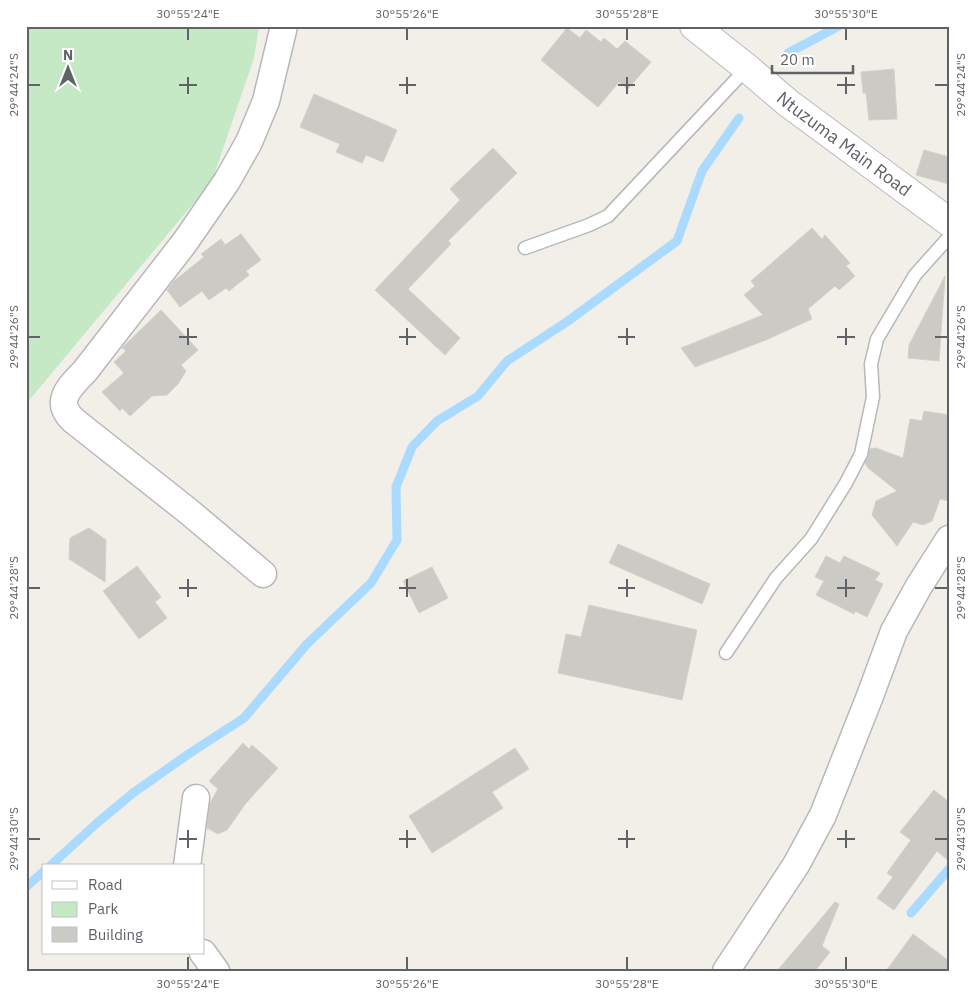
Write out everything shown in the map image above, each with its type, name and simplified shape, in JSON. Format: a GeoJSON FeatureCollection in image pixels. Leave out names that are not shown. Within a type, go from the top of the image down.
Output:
{"type":"FeatureCollection","features":[{"type":"Feature","properties":{"kind":"main road","name":"Ntuzuma Main Road"},"geometry":{"type":"LineString","coordinates":[[694,26],[788,102],[949,222]]}},
{"type":"Feature","properties":{"kind":"street"},"geometry":{"type":"LineString","coordinates":[[262,574],[188,510],[66,413],[64,400],[72,385],[85,371],[185,242],[227,181],[249,142],[266,101],[284,26]]}},
{"type":"Feature","properties":{"kind":"street"},"geometry":{"type":"LineString","coordinates":[[726,971],[796,865],[823,815],[894,631],[919,586],[949,539]]}},
{"type":"Feature","properties":{"kind":"street"},"geometry":{"type":"LineString","coordinates":[[187,864],[196,798]]}},
{"type":"Feature","properties":{"kind":"street"},"geometry":{"type":"LineString","coordinates":[[204,954],[216,971]]}},
{"type":"Feature","properties":{"kind":"lane"},"geometry":{"type":"LineString","coordinates":[[525,248],[589,225],[608,216],[747,68]]}},
{"type":"Feature","properties":{"kind":"lane"},"geometry":{"type":"LineString","coordinates":[[726,653],[776,578],[811,539],[846,483],[861,454],[873,396],[871,364],[877,339],[915,275],[949,237]]}},
{"type":"Feature","properties":{"kind":"green space"},"geometry":{"type":"Polygon","coordinates":[[[26,26],[259,26],[254,58],[212,181],[26,404],[26,26]]]}},
{"type":"Feature","properties":{"kind":"building"},"geometry":{"type":"Polygon","coordinates":[[[567,28],[580,38],[586,30],[601,42],[604,38],[617,49],[625,41],[651,62],[628,89],[619,82],[598,107],[541,60],[567,28]]]}},
{"type":"Feature","properties":{"kind":"building"},"geometry":{"type":"Polygon","coordinates":[[[894,69],[897,119],[869,120],[861,72],[894,69]]]}},
{"type":"Feature","properties":{"kind":"building"},"geometry":{"type":"Polygon","coordinates":[[[314,94],[397,130],[383,162],[366,155],[362,163],[336,152],[340,144],[300,127],[314,94]]]}},
{"type":"Feature","properties":{"kind":"building"},"geometry":{"type":"Polygon","coordinates":[[[493,148],[517,173],[448,241],[451,244],[408,289],[460,338],[445,355],[375,290],[460,200],[450,189],[493,148]]]}},
{"type":"Feature","properties":{"kind":"building"},"geometry":{"type":"Polygon","coordinates":[[[924,150],[949,157],[949,184],[916,175],[924,150]]]}},
{"type":"Feature","properties":{"kind":"building"},"geometry":{"type":"Polygon","coordinates":[[[812,228],[822,239],[825,235],[850,263],[846,266],[855,276],[839,290],[835,286],[808,309],[812,319],[766,340],[695,367],[681,348],[763,315],[744,295],[755,286],[751,281],[812,228]]]}},
{"type":"Feature","properties":{"kind":"building"},"geometry":{"type":"Polygon","coordinates":[[[241,234],[261,260],[246,271],[249,275],[229,291],[226,288],[209,300],[202,291],[180,307],[167,290],[174,281],[204,257],[201,254],[221,239],[225,245],[241,234]]]}},
{"type":"Feature","properties":{"kind":"building"},"geometry":{"type":"Polygon","coordinates":[[[945,276],[939,361],[908,358],[909,345],[945,276]]]}},
{"type":"Feature","properties":{"kind":"building"},"geometry":{"type":"Polygon","coordinates":[[[161,310],[198,350],[181,365],[186,371],[178,384],[167,395],[152,396],[130,416],[122,408],[120,411],[102,392],[124,373],[114,362],[126,351],[122,348],[161,310]]]}},
{"type":"Feature","properties":{"kind":"building"},"geometry":{"type":"Polygon","coordinates":[[[924,411],[949,415],[949,501],[940,499],[932,521],[923,525],[913,522],[897,546],[872,515],[876,501],[897,491],[868,468],[865,463],[870,449],[876,448],[903,458],[910,419],[922,421],[924,411]]]}},
{"type":"Feature","properties":{"kind":"building"},"geometry":{"type":"Polygon","coordinates":[[[89,528],[106,540],[105,582],[69,559],[70,538],[89,528]]]}},
{"type":"Feature","properties":{"kind":"building"},"geometry":{"type":"Polygon","coordinates":[[[618,544],[710,584],[702,604],[609,563],[618,544]]]}},
{"type":"Feature","properties":{"kind":"building"},"geometry":{"type":"Polygon","coordinates":[[[826,556],[840,563],[844,556],[880,573],[875,580],[883,584],[867,617],[855,611],[854,614],[816,595],[824,581],[815,577],[826,556]]]}},
{"type":"Feature","properties":{"kind":"building"},"geometry":{"type":"Polygon","coordinates":[[[137,566],[161,597],[155,602],[167,618],[139,639],[103,591],[137,566]]]}},
{"type":"Feature","properties":{"kind":"building"},"geometry":{"type":"Polygon","coordinates":[[[432,567],[448,598],[419,613],[403,581],[432,567]]]}},
{"type":"Feature","properties":{"kind":"building"},"geometry":{"type":"Polygon","coordinates":[[[589,605],[697,630],[682,700],[558,673],[566,634],[581,637],[589,605]]]}},
{"type":"Feature","properties":{"kind":"building"},"geometry":{"type":"Polygon","coordinates":[[[243,743],[249,749],[252,745],[278,768],[246,803],[227,830],[218,834],[207,828],[210,803],[218,789],[209,781],[243,743]]]}},
{"type":"Feature","properties":{"kind":"building"},"geometry":{"type":"Polygon","coordinates":[[[515,748],[529,769],[492,792],[503,808],[432,853],[409,816],[515,748]]]}},
{"type":"Feature","properties":{"kind":"building"},"geometry":{"type":"Polygon","coordinates":[[[934,790],[949,802],[949,861],[937,851],[894,910],[877,898],[893,877],[887,873],[911,840],[900,832],[934,790]]]}},
{"type":"Feature","properties":{"kind":"building"},"geometry":{"type":"Polygon","coordinates":[[[835,902],[839,904],[822,946],[830,952],[815,971],[777,971],[835,902]]]}},
{"type":"Feature","properties":{"kind":"building"},"geometry":{"type":"Polygon","coordinates":[[[913,934],[949,961],[949,971],[886,971],[913,934]]]}},
{"type":"Feature","properties":{"kind":"waterway"},"geometry":{"type":"LineString","coordinates":[[788,53],[839,26]]}},
{"type":"Feature","properties":{"kind":"waterway"},"geometry":{"type":"LineString","coordinates":[[52,864],[133,793],[244,718],[307,644],[371,583],[397,540],[396,487],[412,447],[437,421],[478,396],[507,361],[568,321],[677,241],[702,171],[739,118]]}},
{"type":"Feature","properties":{"kind":"waterway"},"geometry":{"type":"LineString","coordinates":[[911,913],[949,869]]}},
{"type":"Feature","properties":{"kind":"waterway"},"geometry":{"type":"LineString","coordinates":[[26,887],[42,873]]}}]}
